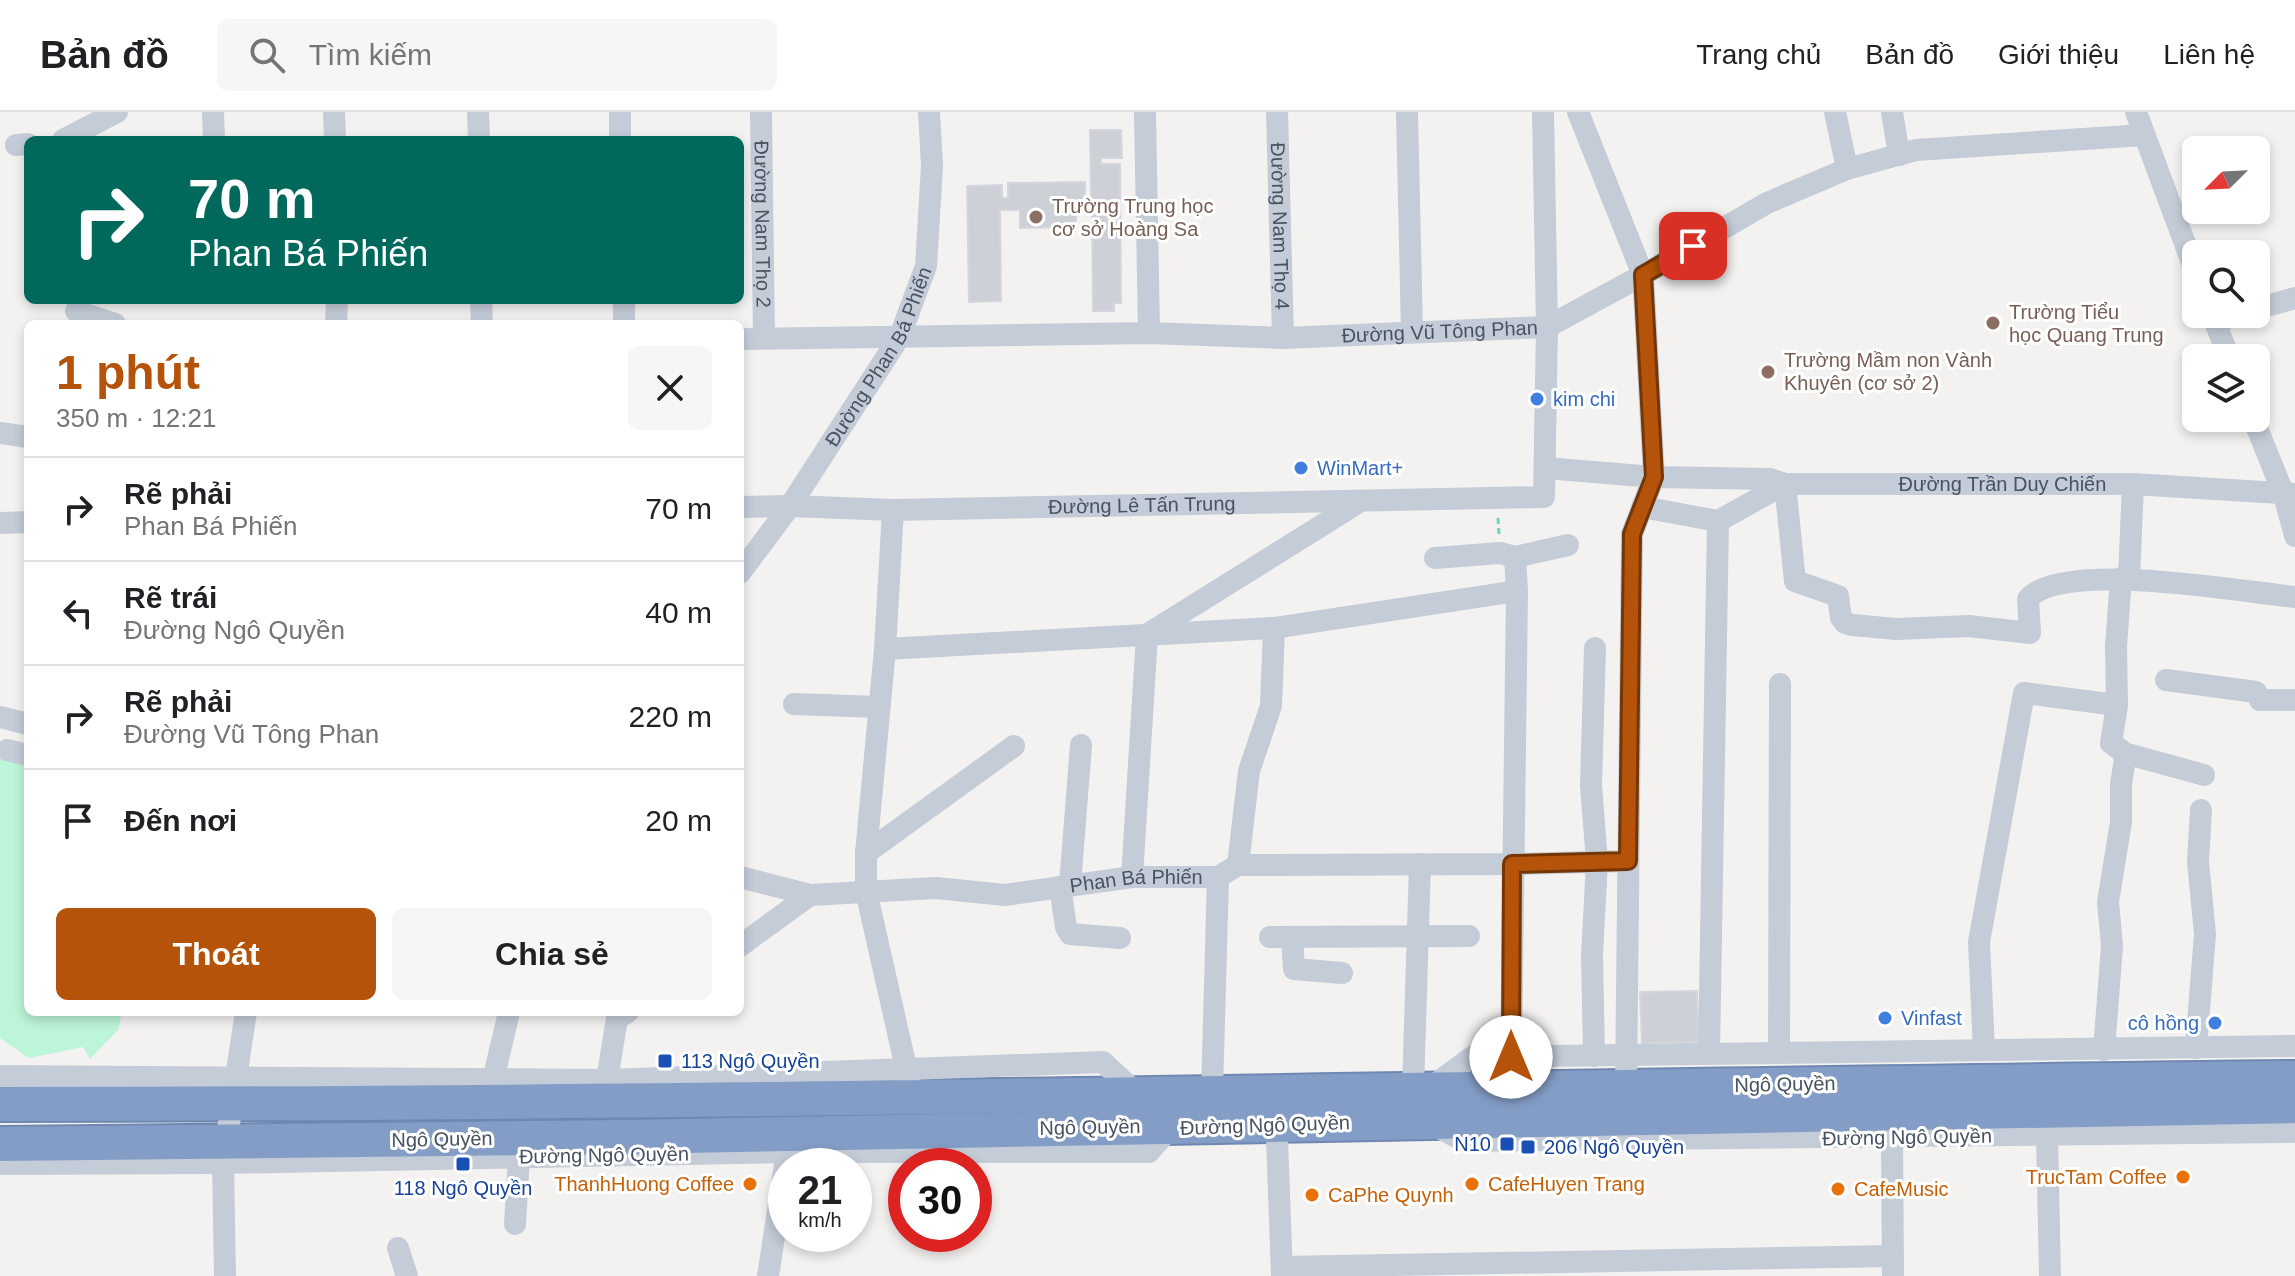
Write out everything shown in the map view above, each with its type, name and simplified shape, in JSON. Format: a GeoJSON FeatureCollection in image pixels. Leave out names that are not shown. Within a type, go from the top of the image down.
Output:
{"type":"FeatureCollection","features":[{"type":"Feature","properties":{"kind":"highway","name":"Ngô Quyền"},"geometry":{"type":"LineString","coordinates":[[1423,1099],[1626,1070],[2295,1078]]}},
{"type":"Feature","properties":{"kind":"highway","name":"Ngô Quyền"},"geometry":{"type":"LineString","coordinates":[[0,1104],[232,1090],[909,1084],[1136,1093]]}},
{"type":"Feature","properties":{"kind":"highway","name":"Đường Ngô Quyền"},"geometry":{"type":"LineString","coordinates":[[1136,1093],[1212,1092],[1276,1107]]}},
{"type":"Feature","properties":{"kind":"highway","name":"Ngô Quyền"},"geometry":{"type":"LineString","coordinates":[[1276,1107],[1423,1099],[2295,1106]]}},
{"type":"Feature","properties":{"kind":"highway","name":"Đường Ngô Quyền"},"geometry":{"type":"LineString","coordinates":[[1172,1126],[1276,1107]]}},
{"type":"Feature","properties":{"kind":"highway","name":"Ngô Quyền"},"geometry":{"type":"LineString","coordinates":[[0,1144],[224,1152],[645,1137],[1172,1126]]}},
{"type":"Feature","properties":{"kind":"street"},"geometry":{"type":"LineString","coordinates":[[71,136],[117,112]]}},
{"type":"Feature","properties":{"kind":"street"},"geometry":{"type":"LineString","coordinates":[[213,112],[214,136]]}},
{"type":"Feature","properties":{"kind":"street"},"geometry":{"type":"LineString","coordinates":[[334,112],[335,136]]}},
{"type":"Feature","properties":{"kind":"street"},"geometry":{"type":"LineString","coordinates":[[478,112],[479,136]]}},
{"type":"Feature","properties":{"kind":"street"},"geometry":{"type":"LineString","coordinates":[[620,112],[620,136]]}},
{"type":"Feature","properties":{"kind":"street","name":"Đường Nam Thọ 2"},"geometry":{"type":"LineString","coordinates":[[761,112],[764,338]]}},
{"type":"Feature","properties":{"kind":"street","name":"Đường Phan Bá Phiến"},"geometry":{"type":"LineString","coordinates":[[744,568],[790,506],[900,336],[926,266],[932,166],[929,112]]}},
{"type":"Feature","properties":{"kind":"street"},"geometry":{"type":"LineString","coordinates":[[1145,112],[1149,333]]}},
{"type":"Feature","properties":{"kind":"street","name":"Đường Nam Thọ 4"},"geometry":{"type":"LineString","coordinates":[[1277,112],[1283,338]]}},
{"type":"Feature","properties":{"kind":"street"},"geometry":{"type":"LineString","coordinates":[[1407,112],[1412,332]]}},
{"type":"Feature","properties":{"kind":"street"},"geometry":{"type":"LineString","coordinates":[[1543,112],[1547,327],[1545,468],[1654,477],[1770,479],[1785,484],[1795,581],[1838,596],[1841,618],[1845,623],[1896,629],[1969,626],[2030,633],[2028,599],[2035,592],[2067,583],[2125,578],[2295,597]]}},
{"type":"Feature","properties":{"kind":"street"},"geometry":{"type":"LineString","coordinates":[[1578,112],[1643,275],[1654,477],[1632,534],[1626,1070]]}},
{"type":"Feature","properties":{"kind":"street"},"geometry":{"type":"LineString","coordinates":[[1835,112],[1847,169]]}},
{"type":"Feature","properties":{"kind":"street"},"geometry":{"type":"LineString","coordinates":[[1892,112],[1899,155]]}},
{"type":"Feature","properties":{"kind":"street"},"geometry":{"type":"LineString","coordinates":[[2136,112],[2184,240]]}},
{"type":"Feature","properties":{"kind":"street","name":"Đường Vũ Tông Phan"},"geometry":{"type":"LineString","coordinates":[[744,339],[1149,333],[1283,338],[1547,327],[1767,203],[1847,169],[1916,150],[2144,135]]}},
{"type":"Feature","properties":{"kind":"street"},"geometry":{"type":"LineString","coordinates":[[2270,305],[2295,298]]}},
{"type":"Feature","properties":{"kind":"street"},"geometry":{"type":"LineString","coordinates":[[75,312],[102,320]]}},
{"type":"Feature","properties":{"kind":"street"},"geometry":{"type":"LineString","coordinates":[[2260,432],[2290,495],[2295,536]]}},
{"type":"Feature","properties":{"kind":"street"},"geometry":{"type":"LineString","coordinates":[[0,433],[24,436]]}},
{"type":"Feature","properties":{"kind":"street","name":"Đường Lê Tấn Trung"},"geometry":{"type":"LineString","coordinates":[[744,507],[893,510],[1544,497],[1545,468]]}},
{"type":"Feature","properties":{"kind":"street","name":"Đường Trần Duy Chiến"},"geometry":{"type":"LineString","coordinates":[[1718,521],[1785,484],[2133,484],[2290,495]]}},
{"type":"Feature","properties":{"kind":"street"},"geometry":{"type":"LineString","coordinates":[[2133,484],[2116,646],[2117,705],[2111,743],[2124,753],[2204,775]]}},
{"type":"Feature","properties":{"kind":"street"},"geometry":{"type":"LineString","coordinates":[[1147,635],[1357,502]]}},
{"type":"Feature","properties":{"kind":"street"},"geometry":{"type":"LineString","coordinates":[[1642,507],[1718,521],[1709,1054]]}},
{"type":"Feature","properties":{"kind":"street"},"geometry":{"type":"LineString","coordinates":[[508,1016],[490,1090],[607,1080],[909,1084],[866,891],[866,853],[885,649],[893,510]]}},
{"type":"Feature","properties":{"kind":"street"},"geometry":{"type":"LineString","coordinates":[[0,523],[24,522]]}},
{"type":"Feature","properties":{"kind":"street"},"geometry":{"type":"LineString","coordinates":[[1435,558],[1508,555],[1568,545]]}},
{"type":"Feature","properties":{"kind":"street"},"geometry":{"type":"LineString","coordinates":[[1508,555],[1517,591],[1511,1057]]}},
{"type":"Feature","properties":{"kind":"street"},"geometry":{"type":"LineString","coordinates":[[885,649],[1274,628],[1517,591]]}},
{"type":"Feature","properties":{"kind":"street"},"geometry":{"type":"LineString","coordinates":[[1274,628],[1271,706],[1249,771],[1238,865],[1628,861]]}},
{"type":"Feature","properties":{"kind":"street"},"geometry":{"type":"LineString","coordinates":[[1132,877],[1147,635]]}},
{"type":"Feature","properties":{"kind":"street"},"geometry":{"type":"LineString","coordinates":[[1594,1056],[1592,955],[1597,862],[1591,785],[1595,648]]}},
{"type":"Feature","properties":{"kind":"street"},"geometry":{"type":"LineString","coordinates":[[2166,680],[2256,692],[2260,700],[2295,700]]}},
{"type":"Feature","properties":{"kind":"street"},"geometry":{"type":"LineString","coordinates":[[1779,1052],[1780,684]]}},
{"type":"Feature","properties":{"kind":"street"},"geometry":{"type":"LineString","coordinates":[[1984,1050],[1979,942],[2024,693],[2117,705]]}},
{"type":"Feature","properties":{"kind":"street"},"geometry":{"type":"LineString","coordinates":[[794,704],[878,707]]}},
{"type":"Feature","properties":{"kind":"street"},"geometry":{"type":"LineString","coordinates":[[0,717],[24,723]]}},
{"type":"Feature","properties":{"kind":"street"},"geometry":{"type":"LineString","coordinates":[[1081,745],[1065,886],[1066,927],[1070,934],[1120,938]]}},
{"type":"Feature","properties":{"kind":"street"},"geometry":{"type":"LineString","coordinates":[[866,853],[1014,746]]}},
{"type":"Feature","properties":{"kind":"street"},"geometry":{"type":"LineString","coordinates":[[2104,1050],[2112,946],[2108,902],[2121,822],[2124,753]]}},
{"type":"Feature","properties":{"kind":"street"},"geometry":{"type":"LineString","coordinates":[[1591,785],[1629,786]]}},
{"type":"Feature","properties":{"kind":"street"},"geometry":{"type":"LineString","coordinates":[[2196,1048],[2205,925],[2198,862],[2201,810]]}},
{"type":"Feature","properties":{"kind":"street"},"geometry":{"type":"LineString","coordinates":[[1420,864],[1418,934],[1423,1099]]}},
{"type":"Feature","properties":{"kind":"street","name":"Phan Bá Phiến"},"geometry":{"type":"LineString","coordinates":[[744,878],[810,895],[936,888],[1005,895],[1132,877],[1218,877],[1238,865]]}},
{"type":"Feature","properties":{"kind":"street","name":"Đường Ngô Quyền"},"geometry":{"type":"LineString","coordinates":[[1212,1092],[1218,877]]}},
{"type":"Feature","properties":{"kind":"street"},"geometry":{"type":"LineString","coordinates":[[744,943],[810,895]]}},
{"type":"Feature","properties":{"kind":"street"},"geometry":{"type":"LineString","coordinates":[[1342,973],[1294,969],[1281,937],[1469,936]]}},
{"type":"Feature","properties":{"kind":"street"},"geometry":{"type":"LineString","coordinates":[[1592,955],[1627,958]]}},
{"type":"Feature","properties":{"kind":"street"},"geometry":{"type":"LineString","coordinates":[[225,1276],[224,1152],[245,1016]]}},
{"type":"Feature","properties":{"kind":"street"},"geometry":{"type":"LineString","coordinates":[[607,1080],[617,1018],[621,1016]]}},
{"type":"Feature","properties":{"kind":"street"},"geometry":{"type":"LineString","coordinates":[[1423,1099],[1472,1057],[1594,1056],[1626,1070],[1709,1054],[2295,1046]]}},
{"type":"Feature","properties":{"kind":"street"},"geometry":{"type":"LineString","coordinates":[[0,1076],[232,1090]]}},
{"type":"Feature","properties":{"kind":"street","name":"Đường Ngô Quyền"},"geometry":{"type":"LineString","coordinates":[[1423,1099],[1464,1141],[2295,1132]]}},
{"type":"Feature","properties":{"kind":"street"},"geometry":{"type":"LineString","coordinates":[[1276,1107],[1282,1271],[1893,1266],[1892,1137]]}},
{"type":"Feature","properties":{"kind":"street","name":"Đường Ngô Quyền"},"geometry":{"type":"LineString","coordinates":[[872,1152],[1149,1152],[1172,1126]]}},
{"type":"Feature","properties":{"kind":"street"},"geometry":{"type":"LineString","coordinates":[[2047,1135],[2050,1276]]}},
{"type":"Feature","properties":{"kind":"street","name":"Đường Ngô Quyền"},"geometry":{"type":"LineString","coordinates":[[0,1164],[224,1152],[519,1157],[768,1152]]}},
{"type":"Feature","properties":{"kind":"street"},"geometry":{"type":"LineString","coordinates":[[515,1224],[519,1157]]}},
{"type":"Feature","properties":{"kind":"street"},"geometry":{"type":"LineString","coordinates":[[398,1248],[407,1276]]}},
{"type":"Feature","properties":{"kind":"street"},"geometry":{"type":"LineString","coordinates":[[768,1276],[772,1252]]}},
{"type":"Feature","properties":{"kind":"path"},"geometry":{"type":"LineString","coordinates":[[1497,499],[1508,555]]}},
{"type":"Feature","properties":{"kind":"green space"},"geometry":{"type":"Polygon","coordinates":[[[0,753],[24,759],[24,1016],[121,1016],[118,1030],[90,1059],[83,1047],[29,1058],[0,1038],[0,753]]]}},
{"type":"Feature","properties":{"kind":"building"},"geometry":{"type":"Polygon","coordinates":[[[1090,130],[1121,130],[1122,158],[1101,158],[1101,164],[1120,164],[1121,303],[1114,303],[1114,311],[1093,311],[1092,209],[1076,209],[1076,227],[1020,228],[1020,210],[1000,210],[1001,301],[969,302],[967,186],[1002,185],[1002,198],[1008,198],[1008,183],[1085,182],[1085,198],[1091,198],[1090,130]]]}},
{"type":"Feature","properties":{"kind":"building"},"geometry":{"type":"Polygon","coordinates":[[[1697,991],[1699,1042],[1642,1043],[1640,992],[1697,991]]]}},
{"type":"Feature","properties":{"kind":"place","name":"Trường Trung học cơ sở Hoàng Sa"},"geometry":{"type":"Point","coordinates":[1036,217]}},
{"type":"Feature","properties":{"kind":"place","name":"Trường Tiểu học Quang Trung"},"geometry":{"type":"Point","coordinates":[1993,323]}},
{"type":"Feature","properties":{"kind":"place","name":"Trường Mầm non Vành Khuyên (cơ sở 2)"},"geometry":{"type":"Point","coordinates":[1768,372]}},
{"type":"Feature","properties":{"kind":"place","name":"kim chi"},"geometry":{"type":"Point","coordinates":[1537,399]}},
{"type":"Feature","properties":{"kind":"place","name":"WinMart+"},"geometry":{"type":"Point","coordinates":[1301,468]}},
{"type":"Feature","properties":{"kind":"place","name":"Vinfast"},"geometry":{"type":"Point","coordinates":[1885,1018]}},
{"type":"Feature","properties":{"kind":"place","name":"cô hồng"},"geometry":{"type":"Point","coordinates":[2215,1023]}},
{"type":"Feature","properties":{"kind":"place","name":"113 Ngô Quyền"},"geometry":{"type":"Point","coordinates":[665,1061]}},
{"type":"Feature","properties":{"kind":"place","name":"N10"},"geometry":{"type":"Point","coordinates":[1507,1144]}},
{"type":"Feature","properties":{"kind":"place","name":"206 Ngô Quyền"},"geometry":{"type":"Point","coordinates":[1528,1147]}},
{"type":"Feature","properties":{"kind":"place","name":"118 Ngô Quyền"},"geometry":{"type":"Point","coordinates":[463,1164]}},
{"type":"Feature","properties":{"kind":"place","name":"TrucTam Coffee"},"geometry":{"type":"Point","coordinates":[2183,1177]}},
{"type":"Feature","properties":{"kind":"place","name":"ThanhHuong Coffee"},"geometry":{"type":"Point","coordinates":[750,1184]}},
{"type":"Feature","properties":{"kind":"place","name":"CafeHuyen Trang"},"geometry":{"type":"Point","coordinates":[1472,1184]}},
{"type":"Feature","properties":{"kind":"place","name":"CafeMusic"},"geometry":{"type":"Point","coordinates":[1838,1189]}},
{"type":"Feature","properties":{"kind":"place","name":"CaPhe Quynh"},"geometry":{"type":"Point","coordinates":[1312,1195]}},
{"type":"Feature","properties":{"kind":"route"},"geometry":{"type":"LineString","coordinates":[[1511,1057],[1512,864],[1628,861],[1632,534],[1654,477],[1643,275],[1693,246]]}}]}
